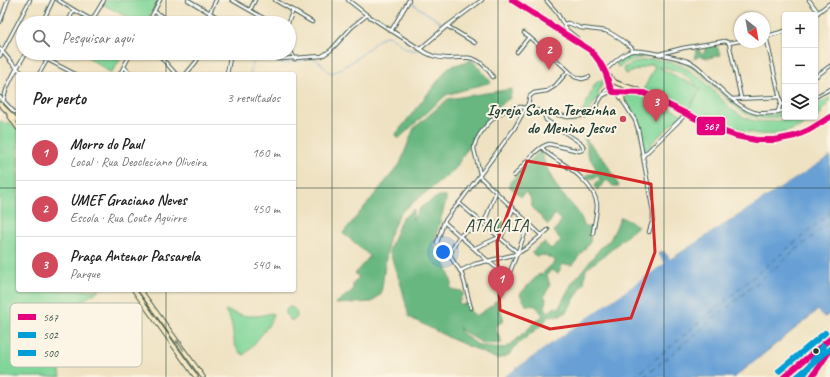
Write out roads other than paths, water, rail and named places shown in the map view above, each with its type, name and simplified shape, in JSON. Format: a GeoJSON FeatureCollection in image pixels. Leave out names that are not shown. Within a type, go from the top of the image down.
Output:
{"type":"FeatureCollection","features":[{"type":"Feature","properties":{"kind":"main road"},"geometry":{"type":"LineString","coordinates":[[784,377],[830,339]]}},
{"type":"Feature","properties":{"kind":"main road"},"geometry":{"type":"LineString","coordinates":[[813,376],[830,350]]}},
{"type":"Feature","properties":{"kind":"street"},"geometry":{"type":"LineString","coordinates":[[0,22],[8,0]]}},
{"type":"Feature","properties":{"kind":"street"},"geometry":{"type":"LineString","coordinates":[[21,16],[30,0]]}},
{"type":"Feature","properties":{"kind":"street"},"geometry":{"type":"LineString","coordinates":[[45,16],[53,0]]}},
{"type":"Feature","properties":{"kind":"street"},"geometry":{"type":"LineString","coordinates":[[58,0],[85,16]]}},
{"type":"Feature","properties":{"kind":"street"},"geometry":{"type":"LineString","coordinates":[[152,16],[160,0]]}},
{"type":"Feature","properties":{"kind":"street"},"geometry":{"type":"LineString","coordinates":[[188,0],[216,16]]}},
{"type":"Feature","properties":{"kind":"street"},"geometry":{"type":"LineString","coordinates":[[209,16],[216,0]]}},
{"type":"Feature","properties":{"kind":"street"},"geometry":{"type":"LineString","coordinates":[[232,0],[260,16]]}},
{"type":"Feature","properties":{"kind":"street"},"geometry":{"type":"LineString","coordinates":[[250,10],[255,0]]}},
{"type":"Feature","properties":{"kind":"street"},"geometry":{"type":"LineString","coordinates":[[275,0],[312,22]]}},
{"type":"Feature","properties":{"kind":"street"},"geometry":{"type":"LineString","coordinates":[[348,0],[367,15],[428,55],[436,57],[463,57],[476,59],[482,63],[493,76]]}},
{"type":"Feature","properties":{"kind":"street"},"geometry":{"type":"LineString","coordinates":[[391,31],[409,0]]}},
{"type":"Feature","properties":{"kind":"street"},"geometry":{"type":"LineString","coordinates":[[420,49],[447,26],[482,0]]}},
{"type":"Feature","properties":{"kind":"street"},"geometry":{"type":"LineString","coordinates":[[512,0],[588,48],[594,54],[605,71],[611,90],[615,92],[622,101],[637,126],[653,212],[653,219],[649,232]]}},
{"type":"Feature","properties":{"kind":"street"},"geometry":{"type":"LineString","coordinates":[[546,0],[579,42]]}},
{"type":"Feature","properties":{"kind":"street"},"geometry":{"type":"LineString","coordinates":[[809,0],[818,12],[830,3]]}},
{"type":"Feature","properties":{"kind":"street"},"geometry":{"type":"LineString","coordinates":[[94,16],[103,1]]}},
{"type":"Feature","properties":{"kind":"street"},"geometry":{"type":"LineString","coordinates":[[71,16],[74,10]]}},
{"type":"Feature","properties":{"kind":"street"},"geometry":{"type":"LineString","coordinates":[[291,16],[293,10]]}},
{"type":"Feature","properties":{"kind":"street"},"geometry":{"type":"LineString","coordinates":[[155,12],[162,16]]}},
{"type":"Feature","properties":{"kind":"street"},"geometry":{"type":"LineString","coordinates":[[296,58],[322,56],[331,50],[352,27],[367,15]]}},
{"type":"Feature","properties":{"kind":"street"},"geometry":{"type":"LineString","coordinates":[[564,24],[568,23],[581,28],[610,33],[632,48],[632,51]]}},
{"type":"Feature","properties":{"kind":"street"},"geometry":{"type":"LineString","coordinates":[[0,56],[1,50],[16,24]]}},
{"type":"Feature","properties":{"kind":"street"},"geometry":{"type":"LineString","coordinates":[[447,26],[475,43]]}},
{"type":"Feature","properties":{"kind":"street"},"geometry":{"type":"LineString","coordinates":[[770,35],[782,32]]}},
{"type":"Feature","properties":{"kind":"street"},"geometry":{"type":"LineString","coordinates":[[524,33],[575,77],[583,79],[589,77]]}},
{"type":"Feature","properties":{"kind":"street"},"geometry":{"type":"LineString","coordinates":[[516,52],[529,37]]}},
{"type":"Feature","properties":{"kind":"street"},"geometry":{"type":"LineString","coordinates":[[659,54],[683,48],[725,41],[729,43],[734,42]]}},
{"type":"Feature","properties":{"kind":"street"},"geometry":{"type":"LineString","coordinates":[[729,43],[741,98]]}},
{"type":"Feature","properties":{"kind":"street"},"geometry":{"type":"LineString","coordinates":[[768,48],[781,102],[778,112]]}},
{"type":"Feature","properties":{"kind":"street"},"geometry":{"type":"LineString","coordinates":[[1,50],[22,72]]}},
{"type":"Feature","properties":{"kind":"street"},"geometry":{"type":"LineString","coordinates":[[605,71],[629,51],[659,54],[692,63],[732,99],[747,109],[754,112],[764,113],[782,111]]}},
{"type":"Feature","properties":{"kind":"street"},"geometry":{"type":"LineString","coordinates":[[2,102],[7,88],[22,60]]}},
{"type":"Feature","properties":{"kind":"street"},"geometry":{"type":"LineString","coordinates":[[41,72],[48,60],[70,72]]}},
{"type":"Feature","properties":{"kind":"street"},"geometry":{"type":"LineString","coordinates":[[121,72],[128,60]]}},
{"type":"Feature","properties":{"kind":"street"},"geometry":{"type":"LineString","coordinates":[[163,60],[174,72]]}},
{"type":"Feature","properties":{"kind":"street"},"geometry":{"type":"LineString","coordinates":[[188,72],[197,60]]}},
{"type":"Feature","properties":{"kind":"street"},"geometry":{"type":"LineString","coordinates":[[227,72],[230,60]]}},
{"type":"Feature","properties":{"kind":"street"},"geometry":{"type":"LineString","coordinates":[[818,76],[830,66]]}},
{"type":"Feature","properties":{"kind":"street"},"geometry":{"type":"LineString","coordinates":[[124,67],[129,72]]}},
{"type":"Feature","properties":{"kind":"street"},"geometry":{"type":"LineString","coordinates":[[437,243],[444,222],[510,135],[526,108],[532,94],[547,91],[558,83],[568,70]]}},
{"type":"Feature","properties":{"kind":"street"},"geometry":{"type":"LineString","coordinates":[[605,71],[620,86],[615,92]]}},
{"type":"Feature","properties":{"kind":"street"},"geometry":{"type":"LineString","coordinates":[[586,116],[592,112],[603,94],[610,86],[616,82]]}},
{"type":"Feature","properties":{"kind":"street"},"geometry":{"type":"LineString","coordinates":[[616,82],[640,91],[711,126],[747,138],[765,140],[784,139],[808,131],[830,117]]}},
{"type":"Feature","properties":{"kind":"street"},"geometry":{"type":"LineString","coordinates":[[818,95],[830,89]]}},
{"type":"Feature","properties":{"kind":"street"},"geometry":{"type":"LineString","coordinates":[[602,97],[606,93],[615,92],[644,93]]}},
{"type":"Feature","properties":{"kind":"street"},"geometry":{"type":"LineString","coordinates":[[622,101],[622,97],[624,95],[633,92]]}},
{"type":"Feature","properties":{"kind":"street"},"geometry":{"type":"LineString","coordinates":[[0,97],[16,125]]}},
{"type":"Feature","properties":{"kind":"street"},"geometry":{"type":"LineString","coordinates":[[732,99],[780,97]]}},
{"type":"Feature","properties":{"kind":"street"},"geometry":{"type":"LineString","coordinates":[[2,102],[16,112]]}},
{"type":"Feature","properties":{"kind":"street"},"geometry":{"type":"LineString","coordinates":[[541,235],[480,176],[474,143],[490,120],[500,113],[514,107],[526,108],[568,117],[581,116]]}},
{"type":"Feature","properties":{"kind":"street"},"geometry":{"type":"LineString","coordinates":[[8,112],[16,119]]}},
{"type":"Feature","properties":{"kind":"street"},"geometry":{"type":"LineString","coordinates":[[514,176],[542,146],[549,144],[579,151],[584,147],[582,144],[546,120],[546,112]]}},
{"type":"Feature","properties":{"kind":"street"},"geometry":{"type":"LineString","coordinates":[[643,156],[686,114]]}},
{"type":"Feature","properties":{"kind":"street"},"geometry":{"type":"LineString","coordinates":[[542,146],[545,152],[567,166],[580,177],[594,194],[597,207],[593,233]]}},
{"type":"Feature","properties":{"kind":"street"},"geometry":{"type":"LineString","coordinates":[[471,308],[460,271],[451,255],[456,240],[460,236],[484,224],[496,192]]}},
{"type":"Feature","properties":{"kind":"street"},"geometry":{"type":"LineString","coordinates":[[459,203],[518,253]]}},
{"type":"Feature","properties":{"kind":"street"},"geometry":{"type":"LineString","coordinates":[[474,248],[503,235],[513,209]]}},
{"type":"Feature","properties":{"kind":"street"},"geometry":{"type":"LineString","coordinates":[[444,222],[508,277],[529,224]]}},
{"type":"Feature","properties":{"kind":"street"},"geometry":{"type":"LineString","coordinates":[[460,271],[475,264],[518,253],[548,230]]}},
{"type":"Feature","properties":{"kind":"street"},"geometry":{"type":"LineString","coordinates":[[135,292],[196,377]]}},
{"type":"Feature","properties":{"kind":"street"},"geometry":{"type":"LineString","coordinates":[[141,292],[203,377]]}},
{"type":"Feature","properties":{"kind":"water"},"geometry":{"type":"Polygon","coordinates":[[[830,156],[830,314],[824,317],[818,310],[735,377],[504,377],[664,263],[658,254],[660,252],[665,253],[670,259],[830,156]]]}},
{"type":"Feature","properties":{"kind":"waterway"},"geometry":{"type":"LineString","coordinates":[[410,2],[446,26]]}},
{"type":"Feature","properties":{"kind":"waterway"},"geometry":{"type":"LineString","coordinates":[[271,60],[280,63],[289,63],[315,59],[332,73],[351,63],[380,39],[386,36],[390,36],[407,49],[418,50]]}},
{"type":"Feature","properties":{"kind":"waterway"},"geometry":{"type":"LineString","coordinates":[[251,72],[255,60]]}},
{"type":"Feature","properties":{"kind":"place","name":"UMEF Graciano Neves"},"geometry":{"type":"Point","coordinates":[549,70]}},
{"type":"Feature","properties":{"kind":"place","name":"Igreja Santa Terezinha do Menino Jesus"},"geometry":{"type":"Point","coordinates":[623,119]}},
{"type":"Feature","properties":{"kind":"place","name":"Praça Antenor Passarela"},"geometry":{"type":"Point","coordinates":[656,122]}},
{"type":"Feature","properties":{"kind":"place","name":"Morro do Paul"},"geometry":{"type":"Point","coordinates":[501,299]}},
{"type":"Feature","properties":{"kind":"district","name":"ATALAIA"},"geometry":{"type":"Point","coordinates":[497,225]}}]}
